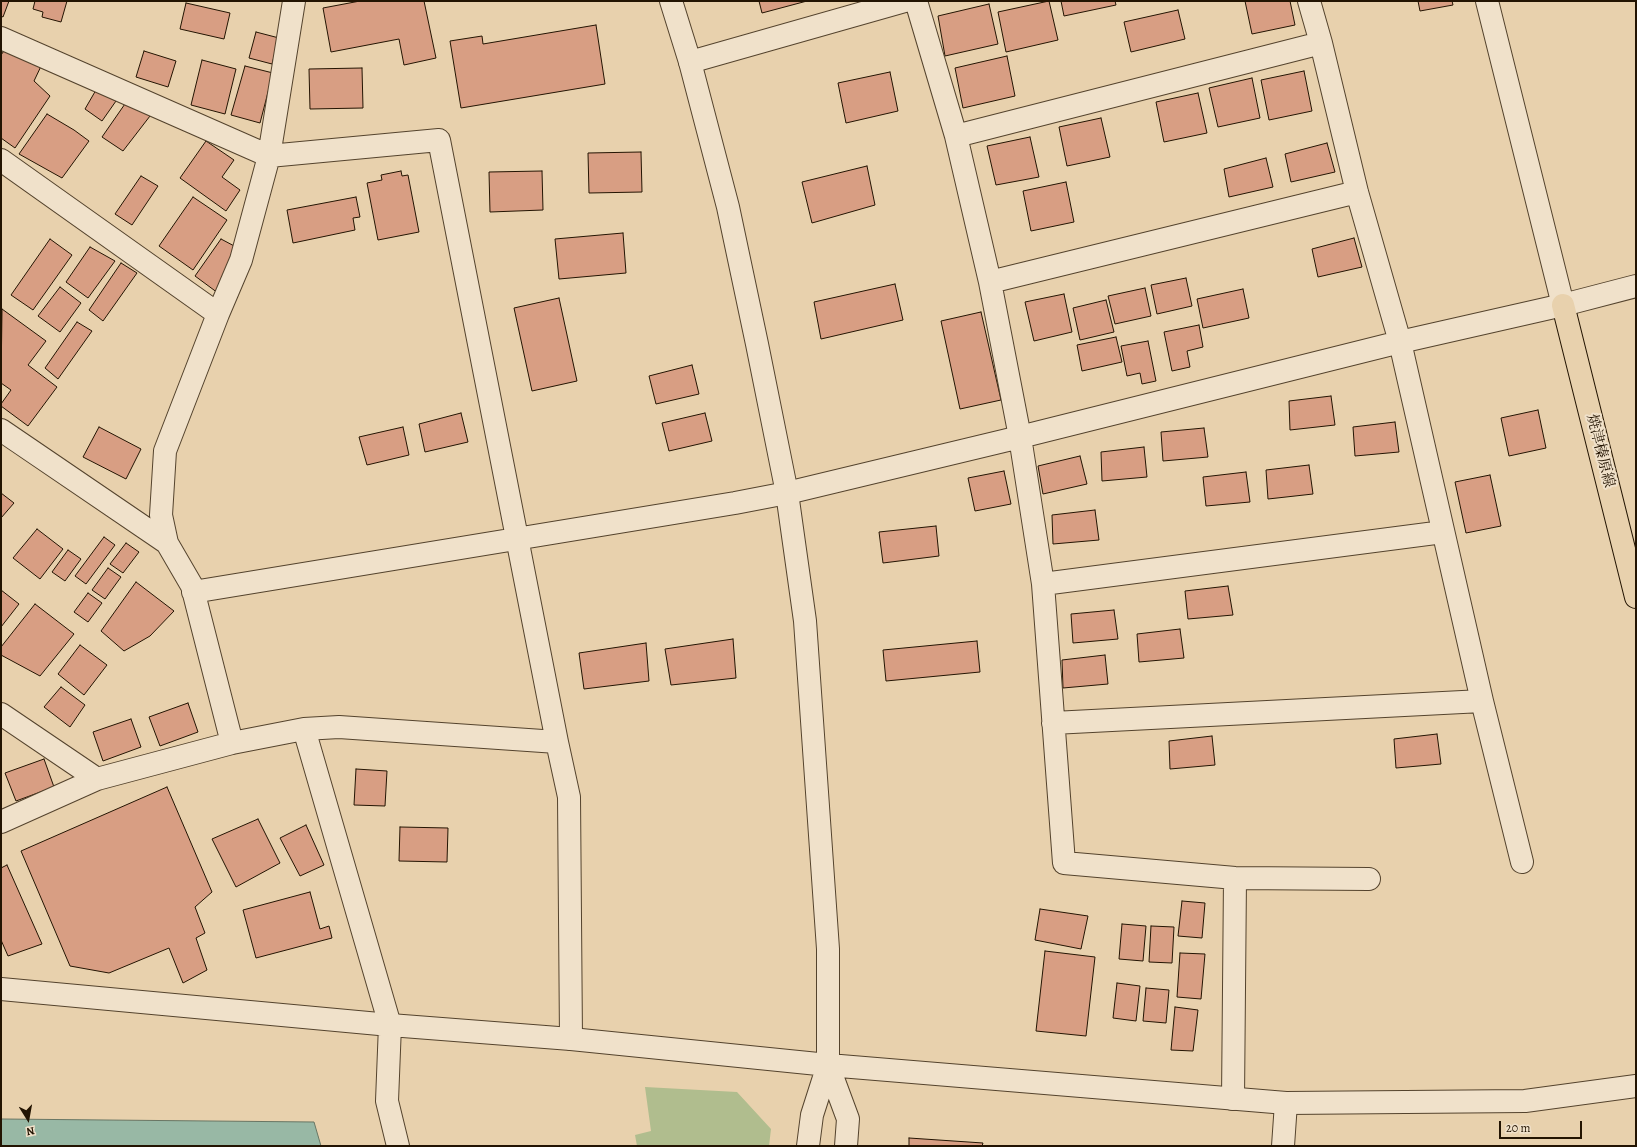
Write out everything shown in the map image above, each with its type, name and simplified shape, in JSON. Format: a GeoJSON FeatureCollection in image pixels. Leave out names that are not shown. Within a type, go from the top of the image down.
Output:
{"type":"FeatureCollection","features":[{"type":"Feature","properties":{"kind":"main road","name":"焼津榛原線"},"geometry":{"type":"LineString","coordinates":[[1563,305],[1636,597]]}},
{"type":"Feature","properties":{"kind":"street"},"geometry":{"type":"LineString","coordinates":[[232,743],[192,586],[167,543],[161,515],[165,451],[218,314],[241,260],[269,156],[294,1]]}},
{"type":"Feature","properties":{"kind":"street"},"geometry":{"type":"LineString","coordinates":[[671,1],[690,62],[728,207],[758,344],[787,492],[805,621],[828,949],[828,1065],[812,1115],[808,1146]]}},
{"type":"Feature","properties":{"kind":"street"},"geometry":{"type":"LineString","coordinates":[[690,62],[906,1]]}},
{"type":"Feature","properties":{"kind":"street"},"geometry":{"type":"LineString","coordinates":[[916,1],[956,136],[990,282],[1020,437],[1043,584],[1064,863],[1235,878],[1370,879]]}},
{"type":"Feature","properties":{"kind":"street"},"geometry":{"type":"LineString","coordinates":[[1309,1],[1321,43],[1357,192],[1400,342],[1482,701],[1522,862]]}},
{"type":"Feature","properties":{"kind":"street"},"geometry":{"type":"LineString","coordinates":[[1487,1],[1563,305]]}},
{"type":"Feature","properties":{"kind":"street"},"geometry":{"type":"LineString","coordinates":[[1,38],[269,156],[439,140],[569,797],[571,1039]]}},
{"type":"Feature","properties":{"kind":"street"},"geometry":{"type":"LineString","coordinates":[[956,136],[1321,43]]}},
{"type":"Feature","properties":{"kind":"street"},"geometry":{"type":"LineString","coordinates":[[1,160],[218,314]]}},
{"type":"Feature","properties":{"kind":"street"},"geometry":{"type":"LineString","coordinates":[[990,282],[1357,192]]}},
{"type":"Feature","properties":{"kind":"street"},"geometry":{"type":"LineString","coordinates":[[193,592],[735,503],[787,492],[1020,437],[1400,342],[1563,305],[1636,286]]}},
{"type":"Feature","properties":{"kind":"street"},"geometry":{"type":"LineString","coordinates":[[1,430],[167,543]]}},
{"type":"Feature","properties":{"kind":"street"},"geometry":{"type":"LineString","coordinates":[[1043,584],[1443,532]]}},
{"type":"Feature","properties":{"kind":"street"},"geometry":{"type":"LineString","coordinates":[[1053,724],[1482,701]]}},
{"type":"Feature","properties":{"kind":"street"},"geometry":{"type":"LineString","coordinates":[[1,714],[97,780]]}},
{"type":"Feature","properties":{"kind":"street"},"geometry":{"type":"LineString","coordinates":[[1,822],[97,780],[232,743],[304,729],[339,727],[557,742]]}},
{"type":"Feature","properties":{"kind":"street"},"geometry":{"type":"LineString","coordinates":[[304,729],[390,1025],[387,1101],[398,1146]]}},
{"type":"Feature","properties":{"kind":"street"},"geometry":{"type":"LineString","coordinates":[[1233,1099],[1235,878]]}},
{"type":"Feature","properties":{"kind":"street"},"geometry":{"type":"LineString","coordinates":[[1,989],[390,1025],[571,1039],[828,1065],[1286,1103],[1525,1101],[1636,1086]]}},
{"type":"Feature","properties":{"kind":"street"},"geometry":{"type":"LineString","coordinates":[[828,1065],[848,1119],[846,1146]]}},
{"type":"Feature","properties":{"kind":"street"},"geometry":{"type":"LineString","coordinates":[[1283,1146],[1286,1103]]}},
{"type":"Feature","properties":{"kind":"shaded area"},"geometry":{"type":"Polygon","coordinates":[[[645,1087],[737,1092],[771,1129],[769,1146],[637,1146],[635,1135],[651,1131],[645,1087]]]}},
{"type":"Feature","properties":{"kind":"shaded area"},"geometry":{"type":"Polygon","coordinates":[[[1,1119],[314,1122],[321,1146],[1,1146],[1,1119]]]}},
{"type":"Feature","properties":{"kind":"building"},"geometry":{"type":"Polygon","coordinates":[[[1,1],[9,1],[3,17],[1,16],[1,1]]]}},
{"type":"Feature","properties":{"kind":"building"},"geometry":{"type":"Polygon","coordinates":[[[35,1],[67,1],[61,22],[42,17],[43,12],[33,9],[35,1]]]}},
{"type":"Feature","properties":{"kind":"building"},"geometry":{"type":"Polygon","coordinates":[[[360,1],[424,1],[436,58],[404,65],[399,39],[331,52],[323,8],[360,1]]]}},
{"type":"Feature","properties":{"kind":"building"},"geometry":{"type":"Polygon","coordinates":[[[759,1],[807,1],[762,13],[759,1]]]}},
{"type":"Feature","properties":{"kind":"building"},"geometry":{"type":"Polygon","coordinates":[[[1049,1],[1058,40],[1006,52],[998,12],[1049,1]]]}},
{"type":"Feature","properties":{"kind":"building"},"geometry":{"type":"Polygon","coordinates":[[[1061,1],[1115,1],[1116,5],[1064,16],[1061,1]]]}},
{"type":"Feature","properties":{"kind":"building"},"geometry":{"type":"Polygon","coordinates":[[[1245,1],[1290,1],[1295,25],[1252,34],[1245,1]]]}},
{"type":"Feature","properties":{"kind":"building"},"geometry":{"type":"Polygon","coordinates":[[[1418,1],[1452,1],[1453,5],[1420,11],[1418,1]]]}},
{"type":"Feature","properties":{"kind":"building"},"geometry":{"type":"Polygon","coordinates":[[[186,3],[230,13],[224,39],[180,29],[186,3]]]}},
{"type":"Feature","properties":{"kind":"building"},"geometry":{"type":"Polygon","coordinates":[[[989,4],[998,44],[945,56],[938,16],[989,4]]]}},
{"type":"Feature","properties":{"kind":"building"},"geometry":{"type":"Polygon","coordinates":[[[1178,10],[1185,39],[1131,52],[1124,22],[1178,10]]]}},
{"type":"Feature","properties":{"kind":"building"},"geometry":{"type":"Polygon","coordinates":[[[596,25],[605,84],[461,108],[450,41],[482,36],[483,44],[596,25]]]}},
{"type":"Feature","properties":{"kind":"building"},"geometry":{"type":"Polygon","coordinates":[[[256,32],[279,38],[272,64],[249,58],[256,32]]]}},
{"type":"Feature","properties":{"kind":"building"},"geometry":{"type":"Polygon","coordinates":[[[6,48],[43,62],[34,81],[50,96],[15,148],[1,138],[1,55],[6,48]]]}},
{"type":"Feature","properties":{"kind":"building"},"geometry":{"type":"Polygon","coordinates":[[[144,51],[176,61],[168,87],[136,77],[144,51]]]}},
{"type":"Feature","properties":{"kind":"building"},"geometry":{"type":"Polygon","coordinates":[[[1007,56],[1015,96],[963,108],[955,68],[1007,56]]]}},
{"type":"Feature","properties":{"kind":"building"},"geometry":{"type":"Polygon","coordinates":[[[202,60],[236,69],[225,114],[191,105],[202,60]]]}},
{"type":"Feature","properties":{"kind":"building"},"geometry":{"type":"Polygon","coordinates":[[[245,66],[273,73],[260,123],[231,115],[245,66]]]}},
{"type":"Feature","properties":{"kind":"building"},"geometry":{"type":"Polygon","coordinates":[[[362,68],[363,108],[310,109],[309,69],[362,68]]]}},
{"type":"Feature","properties":{"kind":"building"},"geometry":{"type":"Polygon","coordinates":[[[1304,71],[1312,111],[1269,120],[1261,80],[1304,71]]]}},
{"type":"Feature","properties":{"kind":"building"},"geometry":{"type":"Polygon","coordinates":[[[890,72],[898,111],[846,123],[838,83],[890,72]]]}},
{"type":"Feature","properties":{"kind":"building"},"geometry":{"type":"Polygon","coordinates":[[[1252,78],[1260,118],[1218,127],[1209,88],[1252,78]]]}},
{"type":"Feature","properties":{"kind":"building"},"geometry":{"type":"Polygon","coordinates":[[[96,90],[116,101],[102,121],[85,109],[96,90]]]}},
{"type":"Feature","properties":{"kind":"building"},"geometry":{"type":"Polygon","coordinates":[[[1198,93],[1207,133],[1164,142],[1156,102],[1198,93]]]}},
{"type":"Feature","properties":{"kind":"building"},"geometry":{"type":"Polygon","coordinates":[[[127,101],[150,116],[123,151],[102,137],[127,101]]]}},
{"type":"Feature","properties":{"kind":"building"},"geometry":{"type":"Polygon","coordinates":[[[47,114],[89,141],[62,178],[19,154],[47,114]]]}},
{"type":"Feature","properties":{"kind":"building"},"geometry":{"type":"Polygon","coordinates":[[[1101,118],[1110,157],[1067,166],[1059,127],[1101,118]]]}},
{"type":"Feature","properties":{"kind":"building"},"geometry":{"type":"Polygon","coordinates":[[[1030,137],[1039,177],[996,185],[987,146],[1030,137]]]}},
{"type":"Feature","properties":{"kind":"building"},"geometry":{"type":"Polygon","coordinates":[[[206,141],[234,160],[222,177],[240,190],[226,211],[180,178],[206,141]]]}},
{"type":"Feature","properties":{"kind":"building"},"geometry":{"type":"Polygon","coordinates":[[[1327,143],[1335,172],[1291,182],[1285,154],[1327,143]]]}},
{"type":"Feature","properties":{"kind":"building"},"geometry":{"type":"Polygon","coordinates":[[[641,152],[642,192],[589,193],[588,153],[641,152]]]}},
{"type":"Feature","properties":{"kind":"building"},"geometry":{"type":"Polygon","coordinates":[[[1266,158],[1273,187],[1229,197],[1224,169],[1266,158]]]}},
{"type":"Feature","properties":{"kind":"building"},"geometry":{"type":"Polygon","coordinates":[[[867,166],[875,205],[812,223],[802,182],[867,166]]]}},
{"type":"Feature","properties":{"kind":"building"},"geometry":{"type":"Polygon","coordinates":[[[401,171],[402,176],[408,175],[419,232],[378,240],[367,183],[382,180],[381,175],[401,171]]]}},
{"type":"Feature","properties":{"kind":"building"},"geometry":{"type":"Polygon","coordinates":[[[542,171],[543,210],[490,212],[489,172],[542,171]]]}},
{"type":"Feature","properties":{"kind":"building"},"geometry":{"type":"Polygon","coordinates":[[[141,176],[158,186],[132,225],[115,214],[141,176]]]}},
{"type":"Feature","properties":{"kind":"building"},"geometry":{"type":"Polygon","coordinates":[[[1066,182],[1074,222],[1031,231],[1023,191],[1066,182]]]}},
{"type":"Feature","properties":{"kind":"building"},"geometry":{"type":"Polygon","coordinates":[[[193,197],[227,220],[193,270],[159,246],[193,197]]]}},
{"type":"Feature","properties":{"kind":"building"},"geometry":{"type":"Polygon","coordinates":[[[356,197],[360,217],[353,218],[355,230],[293,243],[287,210],[356,197]]]}},
{"type":"Feature","properties":{"kind":"building"},"geometry":{"type":"Polygon","coordinates":[[[623,233],[626,273],[559,279],[555,239],[623,233]]]}},
{"type":"Feature","properties":{"kind":"building"},"geometry":{"type":"Polygon","coordinates":[[[1354,238],[1362,267],[1318,277],[1312,249],[1354,238]]]}},
{"type":"Feature","properties":{"kind":"building"},"geometry":{"type":"Polygon","coordinates":[[[50,239],[72,255],[33,310],[11,295],[50,239]]]}},
{"type":"Feature","properties":{"kind":"building"},"geometry":{"type":"Polygon","coordinates":[[[221,239],[238,248],[218,293],[195,276],[221,239]]]}},
{"type":"Feature","properties":{"kind":"building"},"geometry":{"type":"Polygon","coordinates":[[[90,247],[115,261],[88,298],[66,282],[90,247]]]}},
{"type":"Feature","properties":{"kind":"building"},"geometry":{"type":"Polygon","coordinates":[[[121,263],[137,273],[103,321],[89,310],[121,263]]]}},
{"type":"Feature","properties":{"kind":"building"},"geometry":{"type":"Polygon","coordinates":[[[1186,278],[1192,306],[1157,314],[1151,285],[1186,278]]]}},
{"type":"Feature","properties":{"kind":"building"},"geometry":{"type":"Polygon","coordinates":[[[895,284],[903,320],[821,339],[814,302],[895,284]]]}},
{"type":"Feature","properties":{"kind":"building"},"geometry":{"type":"Polygon","coordinates":[[[60,287],[81,303],[60,332],[38,316],[60,287]]]}},
{"type":"Feature","properties":{"kind":"building"},"geometry":{"type":"Polygon","coordinates":[[[1145,288],[1151,316],[1115,324],[1108,296],[1145,288]]]}},
{"type":"Feature","properties":{"kind":"building"},"geometry":{"type":"Polygon","coordinates":[[[1243,289],[1249,318],[1203,328],[1197,299],[1243,289]]]}},
{"type":"Feature","properties":{"kind":"building"},"geometry":{"type":"Polygon","coordinates":[[[1064,294],[1072,332],[1034,341],[1025,302],[1064,294]]]}},
{"type":"Feature","properties":{"kind":"building"},"geometry":{"type":"Polygon","coordinates":[[[559,298],[577,381],[532,391],[514,308],[559,298]]]}},
{"type":"Feature","properties":{"kind":"building"},"geometry":{"type":"Polygon","coordinates":[[[1106,300],[1114,332],[1080,340],[1073,308],[1106,300]]]}},
{"type":"Feature","properties":{"kind":"building"},"geometry":{"type":"Polygon","coordinates":[[[2,309],[46,341],[28,365],[57,387],[28,426],[1,406],[11,390],[1,383],[2,309]]]}},
{"type":"Feature","properties":{"kind":"building"},"geometry":{"type":"Polygon","coordinates":[[[981,312],[1001,400],[960,409],[941,321],[981,312]]]}},
{"type":"Feature","properties":{"kind":"building"},"geometry":{"type":"Polygon","coordinates":[[[77,322],[92,331],[58,379],[45,368],[77,322]]]}},
{"type":"Feature","properties":{"kind":"building"},"geometry":{"type":"Polygon","coordinates":[[[1199,325],[1203,347],[1187,351],[1190,367],[1172,371],[1164,332],[1199,325]]]}},
{"type":"Feature","properties":{"kind":"building"},"geometry":{"type":"Polygon","coordinates":[[[1116,337],[1122,362],[1082,371],[1077,345],[1116,337]]]}},
{"type":"Feature","properties":{"kind":"building"},"geometry":{"type":"Polygon","coordinates":[[[1148,341],[1156,381],[1142,384],[1140,373],[1127,376],[1121,346],[1148,341]]]}},
{"type":"Feature","properties":{"kind":"building"},"geometry":{"type":"Polygon","coordinates":[[[692,365],[699,394],[656,404],[649,376],[692,365]]]}},
{"type":"Feature","properties":{"kind":"building"},"geometry":{"type":"Polygon","coordinates":[[[1331,396],[1335,425],[1290,430],[1289,401],[1331,396]]]}},
{"type":"Feature","properties":{"kind":"building"},"geometry":{"type":"Polygon","coordinates":[[[1538,410],[1546,448],[1509,456],[1501,418],[1538,410]]]}},
{"type":"Feature","properties":{"kind":"building"},"geometry":{"type":"Polygon","coordinates":[[[461,413],[468,442],[425,452],[419,424],[461,413]]]}},
{"type":"Feature","properties":{"kind":"building"},"geometry":{"type":"Polygon","coordinates":[[[705,413],[712,441],[669,451],[662,423],[705,413]]]}},
{"type":"Feature","properties":{"kind":"building"},"geometry":{"type":"Polygon","coordinates":[[[1395,422],[1399,452],[1355,456],[1353,427],[1395,422]]]}},
{"type":"Feature","properties":{"kind":"building"},"geometry":{"type":"Polygon","coordinates":[[[99,427],[141,449],[126,479],[83,457],[99,427]]]}},
{"type":"Feature","properties":{"kind":"building"},"geometry":{"type":"Polygon","coordinates":[[[403,427],[409,455],[367,465],[359,437],[403,427]]]}},
{"type":"Feature","properties":{"kind":"building"},"geometry":{"type":"Polygon","coordinates":[[[1204,428],[1208,457],[1163,461],[1161,432],[1204,428]]]}},
{"type":"Feature","properties":{"kind":"building"},"geometry":{"type":"Polygon","coordinates":[[[1144,447],[1147,477],[1102,481],[1101,452],[1144,447]]]}},
{"type":"Feature","properties":{"kind":"building"},"geometry":{"type":"Polygon","coordinates":[[[1080,456],[1087,484],[1043,494],[1038,466],[1080,456]]]}},
{"type":"Feature","properties":{"kind":"building"},"geometry":{"type":"Polygon","coordinates":[[[1309,465],[1313,494],[1268,499],[1266,470],[1309,465]]]}},
{"type":"Feature","properties":{"kind":"building"},"geometry":{"type":"Polygon","coordinates":[[[1004,471],[1011,504],[975,511],[968,478],[1004,471]]]}},
{"type":"Feature","properties":{"kind":"building"},"geometry":{"type":"Polygon","coordinates":[[[1246,472],[1250,502],[1206,506],[1203,477],[1246,472]]]}},
{"type":"Feature","properties":{"kind":"building"},"geometry":{"type":"Polygon","coordinates":[[[1490,475],[1501,526],[1466,533],[1455,482],[1490,475]]]}},
{"type":"Feature","properties":{"kind":"building"},"geometry":{"type":"Polygon","coordinates":[[[1,493],[14,503],[1,518],[1,493]]]}},
{"type":"Feature","properties":{"kind":"building"},"geometry":{"type":"Polygon","coordinates":[[[1095,510],[1099,540],[1053,544],[1052,515],[1095,510]]]}},
{"type":"Feature","properties":{"kind":"building"},"geometry":{"type":"Polygon","coordinates":[[[936,526],[939,556],[883,563],[879,532],[936,526]]]}},
{"type":"Feature","properties":{"kind":"building"},"geometry":{"type":"Polygon","coordinates":[[[37,529],[63,549],[40,579],[13,558],[37,529]]]}},
{"type":"Feature","properties":{"kind":"building"},"geometry":{"type":"Polygon","coordinates":[[[104,537],[115,545],[86,584],[75,576],[104,537]]]}},
{"type":"Feature","properties":{"kind":"building"},"geometry":{"type":"Polygon","coordinates":[[[126,543],[139,552],[123,573],[110,564],[126,543]]]}},
{"type":"Feature","properties":{"kind":"building"},"geometry":{"type":"Polygon","coordinates":[[[68,550],[81,559],[65,581],[52,572],[68,550]]]}},
{"type":"Feature","properties":{"kind":"building"},"geometry":{"type":"Polygon","coordinates":[[[108,568],[121,577],[105,599],[92,590],[108,568]]]}},
{"type":"Feature","properties":{"kind":"building"},"geometry":{"type":"Polygon","coordinates":[[[136,582],[174,611],[150,636],[124,651],[101,631],[136,582]]]}},
{"type":"Feature","properties":{"kind":"building"},"geometry":{"type":"Polygon","coordinates":[[[1228,586],[1233,615],[1188,619],[1185,591],[1228,586]]]}},
{"type":"Feature","properties":{"kind":"building"},"geometry":{"type":"Polygon","coordinates":[[[1,590],[19,604],[1,627],[1,590]]]}},
{"type":"Feature","properties":{"kind":"building"},"geometry":{"type":"Polygon","coordinates":[[[88,593],[102,603],[88,622],[74,612],[88,593]]]}},
{"type":"Feature","properties":{"kind":"building"},"geometry":{"type":"Polygon","coordinates":[[[35,604],[74,634],[40,676],[1,655],[1,647],[35,604]]]}},
{"type":"Feature","properties":{"kind":"building"},"geometry":{"type":"Polygon","coordinates":[[[1114,610],[1118,639],[1073,643],[1071,614],[1114,610]]]}},
{"type":"Feature","properties":{"kind":"building"},"geometry":{"type":"Polygon","coordinates":[[[1180,629],[1184,658],[1139,662],[1137,634],[1180,629]]]}},
{"type":"Feature","properties":{"kind":"building"},"geometry":{"type":"Polygon","coordinates":[[[733,639],[736,678],[671,685],[665,649],[733,639]]]}},
{"type":"Feature","properties":{"kind":"building"},"geometry":{"type":"Polygon","coordinates":[[[977,641],[980,672],[886,681],[883,650],[977,641]]]}},
{"type":"Feature","properties":{"kind":"building"},"geometry":{"type":"Polygon","coordinates":[[[646,643],[649,681],[584,689],[579,653],[646,643]]]}},
{"type":"Feature","properties":{"kind":"building"},"geometry":{"type":"Polygon","coordinates":[[[80,645],[107,665],[84,695],[58,674],[80,645]]]}},
{"type":"Feature","properties":{"kind":"building"},"geometry":{"type":"Polygon","coordinates":[[[1105,655],[1108,684],[1063,688],[1062,660],[1105,655]]]}},
{"type":"Feature","properties":{"kind":"building"},"geometry":{"type":"Polygon","coordinates":[[[61,687],[85,705],[70,727],[44,707],[61,687]]]}},
{"type":"Feature","properties":{"kind":"building"},"geometry":{"type":"Polygon","coordinates":[[[188,703],[198,732],[160,746],[149,717],[188,703]]]}},
{"type":"Feature","properties":{"kind":"building"},"geometry":{"type":"Polygon","coordinates":[[[131,719],[141,747],[103,761],[93,732],[131,719]]]}},
{"type":"Feature","properties":{"kind":"building"},"geometry":{"type":"Polygon","coordinates":[[[1437,734],[1441,764],[1396,768],[1394,739],[1437,734]]]}},
{"type":"Feature","properties":{"kind":"building"},"geometry":{"type":"Polygon","coordinates":[[[1212,736],[1215,765],[1170,769],[1169,741],[1212,736]]]}},
{"type":"Feature","properties":{"kind":"building"},"geometry":{"type":"Polygon","coordinates":[[[44,759],[54,787],[16,801],[5,773],[44,759]]]}},
{"type":"Feature","properties":{"kind":"building"},"geometry":{"type":"Polygon","coordinates":[[[356,769],[387,771],[385,806],[354,805],[356,769]]]}},
{"type":"Feature","properties":{"kind":"building"},"geometry":{"type":"Polygon","coordinates":[[[167,787],[212,892],[195,907],[205,933],[196,938],[207,970],[183,983],[169,948],[109,973],[70,966],[21,851],[167,787]]]}},
{"type":"Feature","properties":{"kind":"building"},"geometry":{"type":"Polygon","coordinates":[[[258,819],[280,863],[236,887],[212,839],[258,819]]]}},
{"type":"Feature","properties":{"kind":"building"},"geometry":{"type":"Polygon","coordinates":[[[306,825],[324,865],[300,876],[280,838],[306,825]]]}},
{"type":"Feature","properties":{"kind":"building"},"geometry":{"type":"Polygon","coordinates":[[[400,827],[448,828],[447,862],[399,861],[400,827]]]}},
{"type":"Feature","properties":{"kind":"building"},"geometry":{"type":"Polygon","coordinates":[[[7,865],[42,944],[8,956],[1,940],[1,868],[7,865]]]}},
{"type":"Feature","properties":{"kind":"building"},"geometry":{"type":"Polygon","coordinates":[[[310,892],[320,929],[329,926],[332,938],[256,958],[243,910],[310,892]]]}},
{"type":"Feature","properties":{"kind":"building"},"geometry":{"type":"Polygon","coordinates":[[[1182,901],[1205,903],[1202,938],[1178,936],[1182,901]]]}},
{"type":"Feature","properties":{"kind":"building"},"geometry":{"type":"Polygon","coordinates":[[[1040,909],[1088,916],[1081,949],[1035,940],[1040,909]]]}},
{"type":"Feature","properties":{"kind":"building"},"geometry":{"type":"Polygon","coordinates":[[[1122,924],[1146,926],[1143,961],[1119,959],[1122,924]]]}},
{"type":"Feature","properties":{"kind":"building"},"geometry":{"type":"Polygon","coordinates":[[[1151,926],[1174,927],[1172,963],[1149,962],[1151,926]]]}},
{"type":"Feature","properties":{"kind":"building"},"geometry":{"type":"Polygon","coordinates":[[[1045,951],[1095,957],[1086,1036],[1036,1031],[1045,951]]]}},
{"type":"Feature","properties":{"kind":"building"},"geometry":{"type":"Polygon","coordinates":[[[1180,953],[1205,954],[1201,999],[1177,997],[1180,953]]]}},
{"type":"Feature","properties":{"kind":"building"},"geometry":{"type":"Polygon","coordinates":[[[1117,983],[1140,986],[1136,1021],[1113,1018],[1117,983]]]}},
{"type":"Feature","properties":{"kind":"building"},"geometry":{"type":"Polygon","coordinates":[[[1146,988],[1169,990],[1166,1023],[1143,1021],[1146,988]]]}},
{"type":"Feature","properties":{"kind":"building"},"geometry":{"type":"Polygon","coordinates":[[[1175,1007],[1198,1010],[1193,1051],[1171,1050],[1175,1007]]]}},
{"type":"Feature","properties":{"kind":"building"},"geometry":{"type":"Polygon","coordinates":[[[909,1138],[983,1143],[982,1146],[909,1146],[909,1138]]]}}]}
